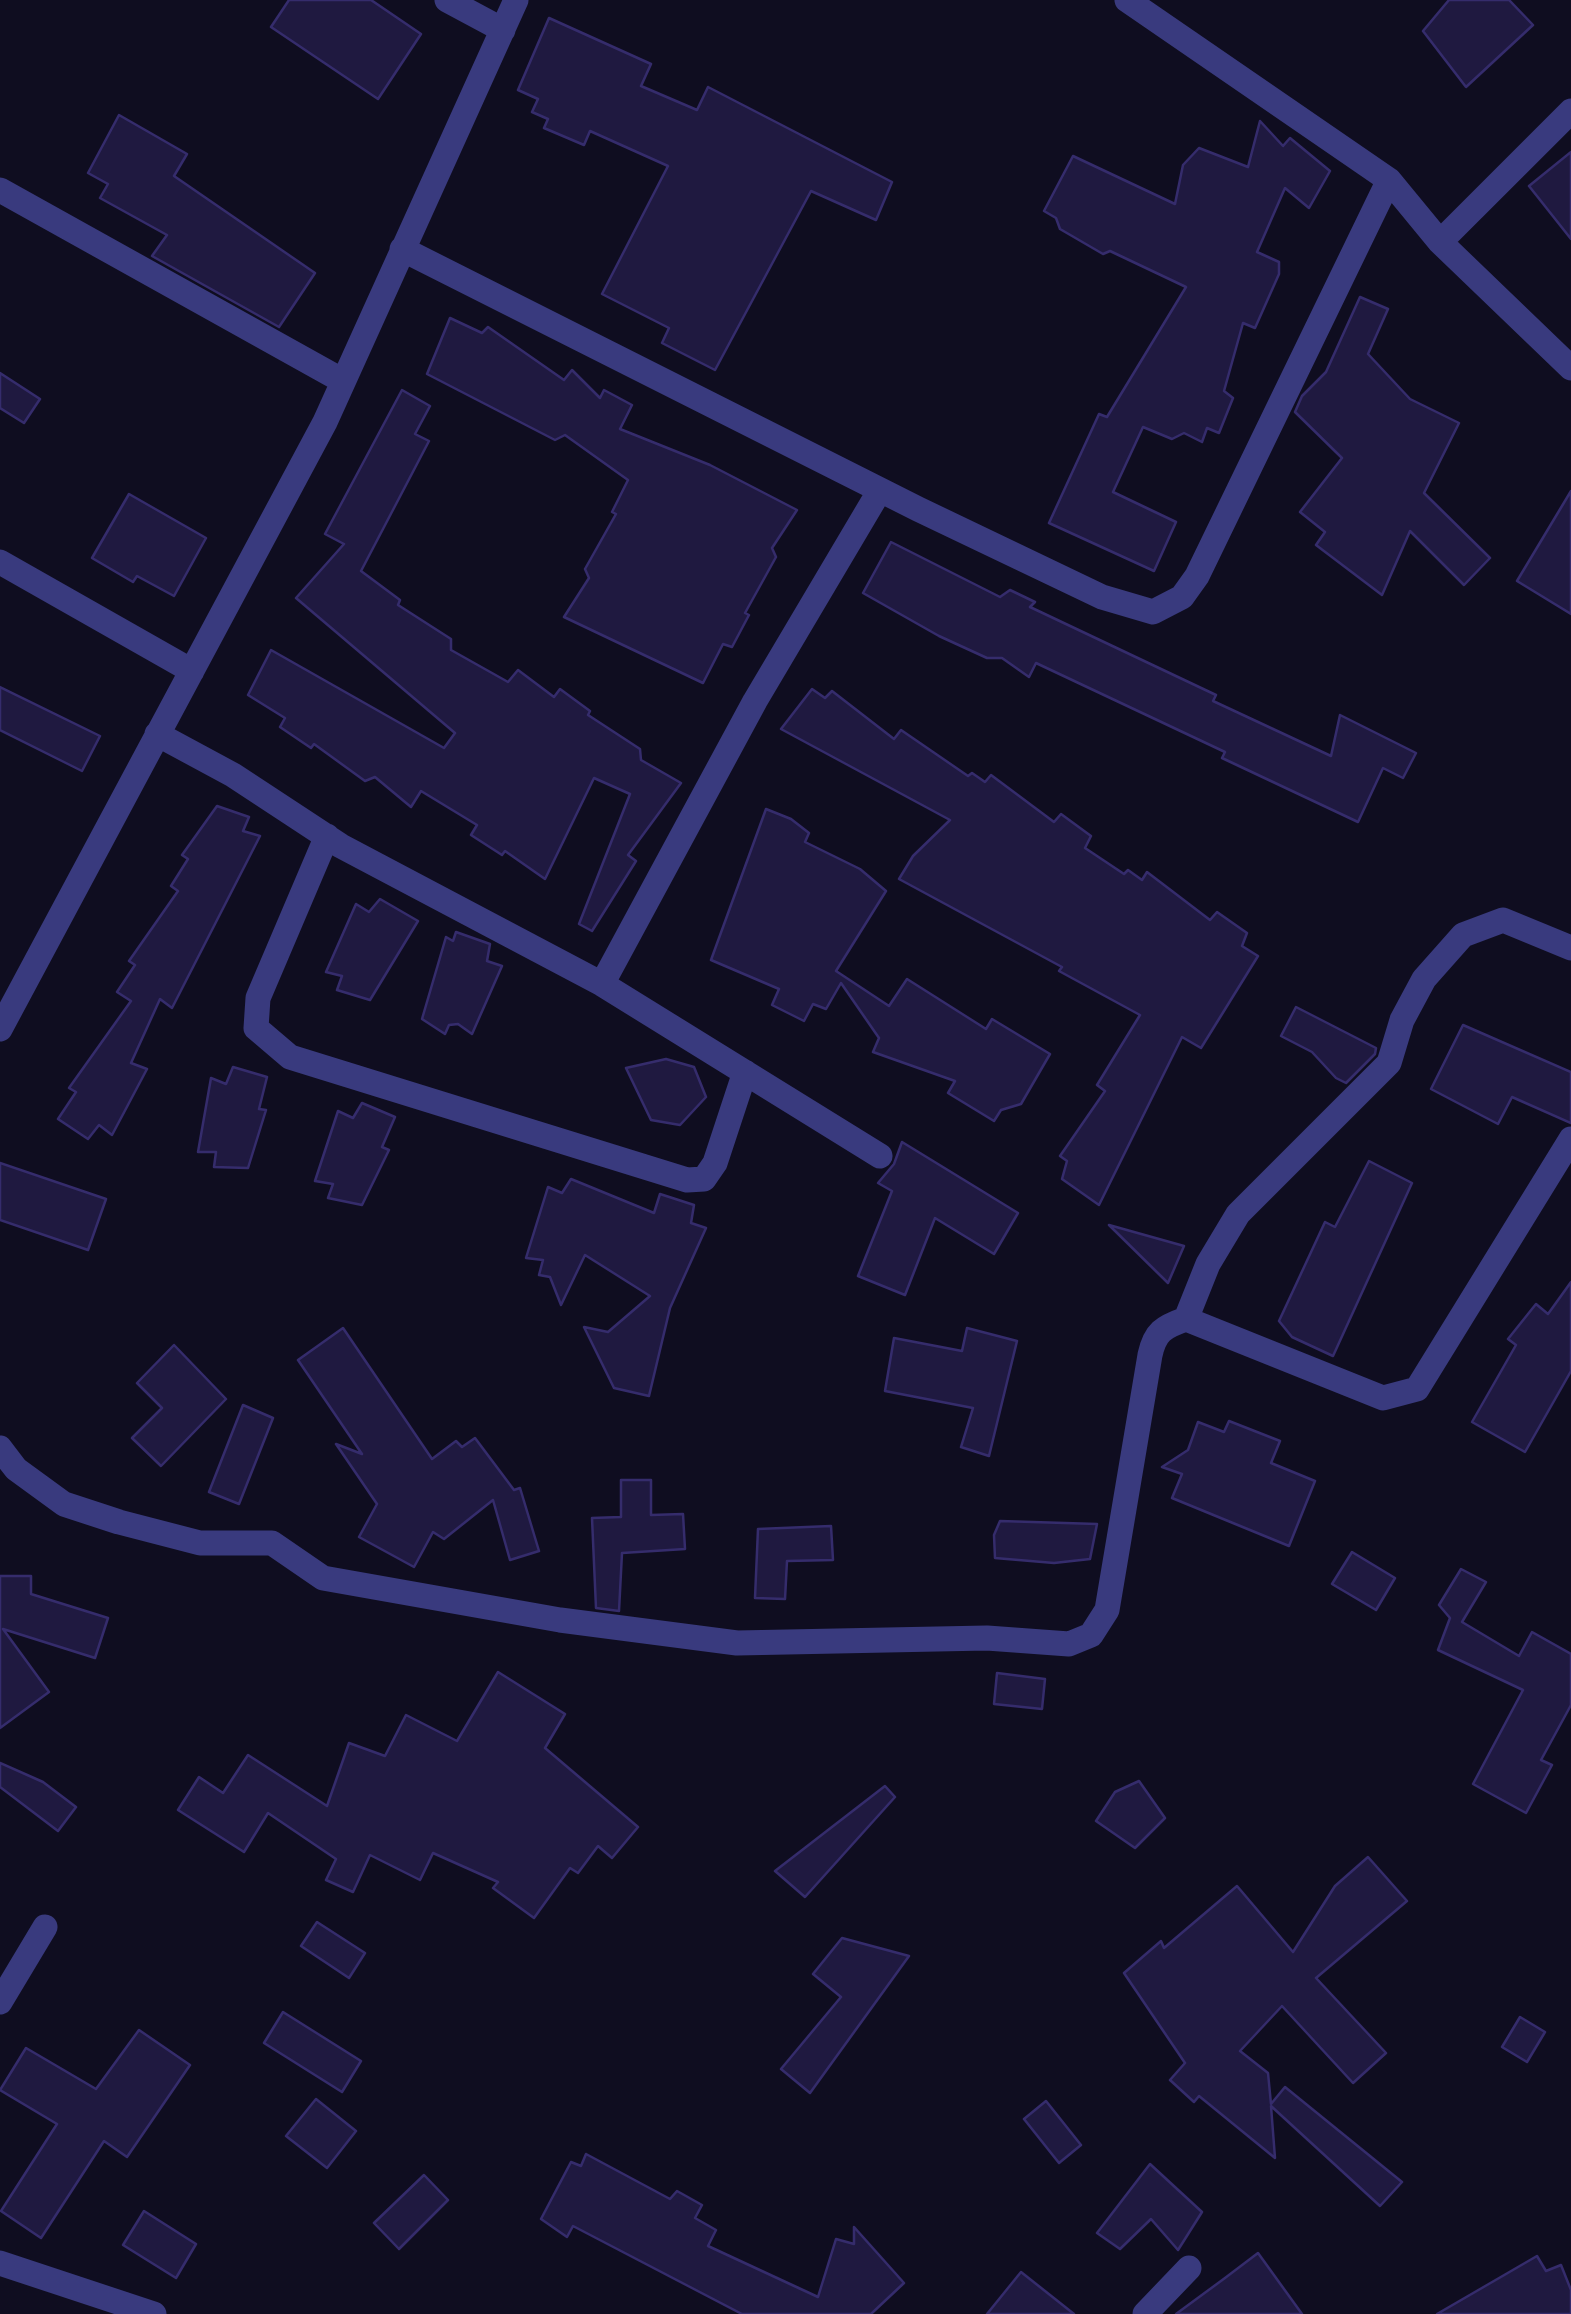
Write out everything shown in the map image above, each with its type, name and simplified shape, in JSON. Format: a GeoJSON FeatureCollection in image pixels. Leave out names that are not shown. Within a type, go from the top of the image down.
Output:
{"type":"FeatureCollection","features":[{"type":"Feature","properties":{"kind":"street"},"geometry":{"type":"LineString","coordinates":[[446,0],[502,30]]}},
{"type":"Feature","properties":{"kind":"street"},"geometry":{"type":"LineString","coordinates":[[0,1029],[343,381],[516,0]]}},
{"type":"Feature","properties":{"kind":"street"},"geometry":{"type":"LineString","coordinates":[[1128,0],[1389,180],[1440,242],[1571,368]]}},
{"type":"Feature","properties":{"kind":"street"},"geometry":{"type":"LineString","coordinates":[[1440,242],[1571,112]]}},
{"type":"Feature","properties":{"kind":"street"},"geometry":{"type":"LineString","coordinates":[[402,249],[880,490],[1102,597],[1154,612],[1182,596],[1220,530],[1389,180]]}},
{"type":"Feature","properties":{"kind":"street"},"geometry":{"type":"LineString","coordinates":[[0,190],[343,381]]}},
{"type":"Feature","properties":{"kind":"street"},"geometry":{"type":"LineString","coordinates":[[602,984],[755,701],[880,490]]}},
{"type":"Feature","properties":{"kind":"street"},"geometry":{"type":"LineString","coordinates":[[0,562],[192,671]]}},
{"type":"Feature","properties":{"kind":"street"},"geometry":{"type":"LineString","coordinates":[[158,734],[233,775],[327,836],[602,984],[880,1156]]}},
{"type":"Feature","properties":{"kind":"street"},"geometry":{"type":"LineString","coordinates":[[327,836],[258,998],[256,1028],[290,1056],[687,1180],[704,1179],[715,1163],[745,1072]]}},
{"type":"Feature","properties":{"kind":"street"},"geometry":{"type":"LineString","coordinates":[[0,1448],[16,1469],[64,1504],[200,1543],[272,1543],[323,1578],[560,1620],[737,1643],[986,1638],[1070,1644],[1091,1635],[1107,1610],[1154,1336],[1186,1319],[1208,1264],[1238,1214],[1389,1063],[1402,1020],[1424,979],[1463,935],[1503,920],[1571,948]]}},
{"type":"Feature","properties":{"kind":"street"},"geometry":{"type":"LineString","coordinates":[[1186,1319],[1383,1398],[1404,1396],[1417,1389],[1571,1139]]}},
{"type":"Feature","properties":{"kind":"street"},"geometry":{"type":"LineString","coordinates":[[0,2002],[45,1927]]}},
{"type":"Feature","properties":{"kind":"street"},"geometry":{"type":"LineString","coordinates":[[0,2262],[154,2314]]}},
{"type":"Feature","properties":{"kind":"street"},"geometry":{"type":"LineString","coordinates":[[1146,2314],[1189,2268]]}},
{"type":"Feature","properties":{"kind":"building"},"geometry":{"type":"Polygon","coordinates":[[[289,0],[371,0],[421,34],[378,99],[271,27],[289,0]]]}},
{"type":"Feature","properties":{"kind":"building"},"geometry":{"type":"Polygon","coordinates":[[[1449,0],[1509,0],[1533,25],[1466,87],[1423,31],[1449,0]]]}},
{"type":"Feature","properties":{"kind":"building"},"geometry":{"type":"Polygon","coordinates":[[[549,18],[651,64],[641,86],[697,110],[708,87],[892,182],[876,220],[811,191],[715,370],[662,343],[669,328],[602,294],[668,166],[590,131],[584,145],[544,128],[548,119],[532,112],[538,99],[518,90],[549,18]]]}},
{"type":"Feature","properties":{"kind":"building"},"geometry":{"type":"Polygon","coordinates":[[[119,115],[187,154],[174,176],[315,273],[279,327],[152,256],[167,235],[100,198],[108,184],[88,173],[119,115]]]}},
{"type":"Feature","properties":{"kind":"building"},"geometry":{"type":"Polygon","coordinates":[[[1260,121],[1283,146],[1290,138],[1330,171],[1309,208],[1285,188],[1257,252],[1279,262],[1279,274],[1255,328],[1243,323],[1224,391],[1233,398],[1219,433],[1207,428],[1202,442],[1184,433],[1172,439],[1143,427],[1113,492],[1176,522],[1154,571],[1049,523],[1099,414],[1107,417],[1186,287],[1110,251],[1103,254],[1060,229],[1056,218],[1044,211],[1073,156],[1175,204],[1183,165],[1199,148],[1248,167],[1260,121]]]}},
{"type":"Feature","properties":{"kind":"building"},"geometry":{"type":"Polygon","coordinates":[[[1571,152],[1571,239],[1529,186],[1571,152]]]}},
{"type":"Feature","properties":{"kind":"building"},"geometry":{"type":"Polygon","coordinates":[[[1360,297],[1388,309],[1368,354],[1410,399],[1459,423],[1424,493],[1490,558],[1464,585],[1410,531],[1382,595],[1316,545],[1325,532],[1300,512],[1342,458],[1295,412],[1302,396],[1326,372],[1360,297]]]}},
{"type":"Feature","properties":{"kind":"building"},"geometry":{"type":"Polygon","coordinates":[[[450,318],[482,333],[488,327],[564,380],[572,370],[600,398],[604,390],[632,405],[620,429],[710,465],[797,510],[772,548],[776,557],[745,613],[749,615],[732,647],[723,644],[703,683],[564,617],[589,578],[585,569],[616,514],[612,512],[628,480],[565,435],[555,440],[427,374],[450,318]]]}},
{"type":"Feature","properties":{"kind":"building"},"geometry":{"type":"Polygon","coordinates":[[[0,373],[40,399],[24,423],[0,408],[0,373]]]}},
{"type":"Feature","properties":{"kind":"building"},"geometry":{"type":"Polygon","coordinates":[[[402,390],[430,406],[415,434],[429,441],[361,571],[400,600],[398,605],[451,639],[451,650],[508,682],[518,670],[554,697],[560,689],[590,711],[588,715],[640,749],[641,760],[681,783],[628,855],[636,861],[592,931],[579,924],[630,794],[594,778],[545,879],[505,851],[502,855],[471,835],[477,825],[421,791],[411,807],[375,777],[365,781],[314,744],[311,748],[280,727],[285,718],[248,695],[271,650],[444,748],[455,733],[296,598],[344,544],[325,534],[402,390]]]}},
{"type":"Feature","properties":{"kind":"building"},"geometry":{"type":"Polygon","coordinates":[[[1571,491],[1571,614],[1517,581],[1571,491]]]}},
{"type":"Feature","properties":{"kind":"building"},"geometry":{"type":"Polygon","coordinates":[[[129,494],[206,538],[174,596],[137,576],[133,582],[92,558],[129,494]]]}},
{"type":"Feature","properties":{"kind":"building"},"geometry":{"type":"Polygon","coordinates":[[[891,542],[1000,597],[1010,590],[1035,602],[1030,607],[1216,695],[1213,701],[1331,756],[1340,715],[1416,753],[1403,778],[1383,768],[1358,822],[1222,758],[1225,752],[1036,663],[1029,677],[1002,658],[987,658],[939,636],[863,593],[891,542]]]}},
{"type":"Feature","properties":{"kind":"building"},"geometry":{"type":"Polygon","coordinates":[[[0,687],[100,736],[82,771],[0,730],[0,687]]]}},
{"type":"Feature","properties":{"kind":"building"},"geometry":{"type":"Polygon","coordinates":[[[812,689],[825,698],[832,691],[894,739],[901,730],[968,776],[972,773],[985,782],[991,775],[1054,822],[1061,814],[1091,836],[1085,848],[1124,874],[1128,870],[1142,880],[1147,872],[1210,920],[1217,912],[1247,933],[1242,946],[1258,956],[1201,1048],[1182,1037],[1099,1205],[1062,1179],[1067,1161],[1060,1156],[1105,1091],[1097,1085],[1140,1015],[1059,971],[1062,967],[899,879],[913,856],[950,820],[781,729],[812,689]]]}},
{"type":"Feature","properties":{"kind":"building"},"geometry":{"type":"Polygon","coordinates":[[[217,806],[249,817],[243,831],[260,836],[172,1008],[160,999],[131,1063],[147,1069],[112,1135],[99,1125],[88,1139],[58,1119],[76,1092],[69,1088],[131,1001],[117,992],[135,965],[129,961],[178,891],[171,886],[188,859],[182,855],[217,806]]]}},
{"type":"Feature","properties":{"kind":"building"},"geometry":{"type":"Polygon","coordinates":[[[766,809],[791,819],[809,833],[805,842],[860,869],[886,891],[836,971],[889,1006],[907,979],[986,1029],[992,1019],[1050,1054],[1021,1104],[1001,1110],[994,1121],[948,1093],[955,1081],[873,1052],[879,1038],[841,983],[826,1009],[813,1004],[804,1021],[772,1005],[779,989],[711,960],[766,809]]]}},
{"type":"Feature","properties":{"kind":"building"},"geometry":{"type":"Polygon","coordinates":[[[380,899],[418,921],[370,1000],[337,990],[342,976],[326,972],[356,904],[369,912],[380,899]]]}},
{"type":"Feature","properties":{"kind":"building"},"geometry":{"type":"Polygon","coordinates":[[[456,932],[490,944],[487,961],[502,966],[472,1034],[458,1024],[449,1025],[445,1034],[422,1019],[446,937],[453,941],[456,932]]]}},
{"type":"Feature","properties":{"kind":"building"},"geometry":{"type":"Polygon","coordinates":[[[1296,1007],[1376,1048],[1375,1054],[1346,1083],[1336,1078],[1312,1052],[1281,1036],[1296,1007]]]}},
{"type":"Feature","properties":{"kind":"building"},"geometry":{"type":"Polygon","coordinates":[[[1463,1025],[1571,1072],[1571,1123],[1512,1097],[1498,1124],[1431,1089],[1463,1025]]]}},
{"type":"Feature","properties":{"kind":"building"},"geometry":{"type":"Polygon","coordinates":[[[666,1059],[694,1067],[706,1097],[680,1125],[651,1120],[626,1068],[666,1059]]]}},
{"type":"Feature","properties":{"kind":"building"},"geometry":{"type":"Polygon","coordinates":[[[233,1067],[267,1077],[259,1109],[266,1110],[248,1168],[214,1167],[216,1152],[198,1152],[211,1078],[226,1084],[233,1067]]]}},
{"type":"Feature","properties":{"kind":"building"},"geometry":{"type":"Polygon","coordinates":[[[362,1103],[395,1117],[382,1147],[389,1150],[362,1205],[328,1198],[333,1184],[315,1181],[338,1111],[353,1118],[362,1103]]]}},
{"type":"Feature","properties":{"kind":"building"},"geometry":{"type":"Polygon","coordinates":[[[902,1142],[1018,1213],[994,1254],[935,1218],[905,1295],[858,1276],[892,1191],[878,1183],[894,1164],[902,1142]]]}},
{"type":"Feature","properties":{"kind":"building"},"geometry":{"type":"Polygon","coordinates":[[[1369,1161],[1412,1183],[1333,1356],[1292,1337],[1279,1321],[1325,1222],[1335,1227],[1369,1161]]]}},
{"type":"Feature","properties":{"kind":"building"},"geometry":{"type":"Polygon","coordinates":[[[0,1163],[106,1199],[88,1250],[0,1220],[0,1163]]]}},
{"type":"Feature","properties":{"kind":"building"},"geometry":{"type":"Polygon","coordinates":[[[571,1179],[654,1213],[660,1194],[694,1205],[691,1223],[706,1228],[670,1308],[649,1396],[614,1388],[584,1327],[608,1332],[650,1296],[585,1255],[561,1305],[550,1277],[539,1275],[543,1260],[526,1258],[548,1187],[562,1193],[571,1179]]]}},
{"type":"Feature","properties":{"kind":"building"},"geometry":{"type":"Polygon","coordinates":[[[1109,1225],[1184,1246],[1168,1283],[1109,1225]]]}},
{"type":"Feature","properties":{"kind":"building"},"geometry":{"type":"Polygon","coordinates":[[[1571,1282],[1571,1371],[1525,1452],[1472,1422],[1516,1345],[1508,1339],[1536,1304],[1548,1314],[1571,1282]]]}},
{"type":"Feature","properties":{"kind":"building"},"geometry":{"type":"Polygon","coordinates":[[[343,1328],[432,1459],[456,1441],[462,1447],[475,1438],[514,1490],[520,1488],[539,1551],[510,1560],[493,1500],[444,1539],[433,1532],[414,1567],[359,1537],[377,1504],[336,1444],[362,1454],[298,1360],[343,1328]]]}},
{"type":"Feature","properties":{"kind":"building"},"geometry":{"type":"Polygon","coordinates":[[[967,1328],[1017,1341],[989,1456],[961,1447],[973,1408],[885,1391],[894,1338],[962,1351],[967,1328]]]}},
{"type":"Feature","properties":{"kind":"building"},"geometry":{"type":"Polygon","coordinates":[[[174,1345],[226,1399],[161,1466],[132,1438],[162,1408],[137,1383],[174,1345]]]}},
{"type":"Feature","properties":{"kind":"building"},"geometry":{"type":"Polygon","coordinates":[[[243,1405],[273,1418],[239,1504],[209,1492],[243,1405]]]}},
{"type":"Feature","properties":{"kind":"building"},"geometry":{"type":"Polygon","coordinates":[[[1229,1421],[1280,1441],[1271,1463],[1315,1481],[1289,1546],[1172,1498],[1182,1474],[1162,1467],[1188,1450],[1198,1422],[1224,1432],[1229,1421]]]}},
{"type":"Feature","properties":{"kind":"building"},"geometry":{"type":"Polygon","coordinates":[[[621,1480],[651,1480],[651,1515],[683,1514],[685,1549],[622,1553],[619,1611],[596,1608],[592,1518],[621,1517],[621,1480]]]}},
{"type":"Feature","properties":{"kind":"building"},"geometry":{"type":"Polygon","coordinates":[[[1000,1521],[1097,1524],[1090,1559],[1054,1563],[995,1558],[994,1535],[1000,1521]]]}},
{"type":"Feature","properties":{"kind":"building"},"geometry":{"type":"Polygon","coordinates":[[[831,1526],[833,1560],[787,1561],[785,1599],[755,1598],[758,1529],[831,1526]]]}},
{"type":"Feature","properties":{"kind":"building"},"geometry":{"type":"Polygon","coordinates":[[[1352,1552],[1395,1578],[1376,1610],[1332,1584],[1352,1552]]]}},
{"type":"Feature","properties":{"kind":"building"},"geometry":{"type":"Polygon","coordinates":[[[1461,1569],[1486,1582],[1462,1622],[1519,1656],[1532,1632],[1571,1654],[1571,1705],[1541,1760],[1552,1765],[1526,1813],[1473,1784],[1523,1690],[1438,1650],[1450,1618],[1439,1605],[1461,1569]]]}},
{"type":"Feature","properties":{"kind":"building"},"geometry":{"type":"Polygon","coordinates":[[[0,1576],[31,1576],[31,1594],[108,1618],[95,1658],[3,1629],[49,1692],[0,1728],[0,1576]]]}},
{"type":"Feature","properties":{"kind":"building"},"geometry":{"type":"Polygon","coordinates":[[[498,1672],[565,1714],[545,1748],[638,1827],[612,1858],[598,1846],[578,1873],[570,1868],[534,1918],[493,1888],[498,1882],[433,1853],[420,1880],[370,1855],[353,1892],[326,1880],[336,1859],[268,1813],[244,1852],[178,1810],[199,1777],[223,1793],[248,1755],[327,1806],[349,1743],[385,1756],[406,1715],[457,1741],[498,1672]]]}},
{"type":"Feature","properties":{"kind":"building"},"geometry":{"type":"Polygon","coordinates":[[[997,1673],[1045,1679],[1042,1709],[994,1704],[997,1673]]]}},
{"type":"Feature","properties":{"kind":"building"},"geometry":{"type":"Polygon","coordinates":[[[0,1763],[43,1782],[76,1807],[58,1831],[0,1787],[0,1763]]]}},
{"type":"Feature","properties":{"kind":"building"},"geometry":{"type":"Polygon","coordinates":[[[1139,1781],[1165,1818],[1135,1848],[1096,1821],[1115,1792],[1139,1781]]]}},
{"type":"Feature","properties":{"kind":"building"},"geometry":{"type":"Polygon","coordinates":[[[885,1786],[895,1797],[805,1897],[775,1871],[885,1786]]]}},
{"type":"Feature","properties":{"kind":"building"},"geometry":{"type":"Polygon","coordinates":[[[1368,1857],[1407,1901],[1316,1978],[1386,2053],[1353,2083],[1282,2006],[1240,2051],[1268,2073],[1271,2104],[1285,2087],[1402,2182],[1380,2206],[1271,2106],[1275,2158],[1199,2096],[1194,2102],[1170,2080],[1185,2063],[1124,1973],[1161,1941],[1164,1948],[1237,1886],[1293,1952],[1335,1886],[1368,1857]]]}},
{"type":"Feature","properties":{"kind":"building"},"geometry":{"type":"Polygon","coordinates":[[[317,1922],[365,1953],[349,1978],[301,1946],[317,1922]]]}},
{"type":"Feature","properties":{"kind":"building"},"geometry":{"type":"Polygon","coordinates":[[[842,1938],[909,1956],[810,2093],[781,2069],[841,1997],[813,1974],[842,1938]]]}},
{"type":"Feature","properties":{"kind":"building"},"geometry":{"type":"Polygon","coordinates":[[[283,2012],[361,2061],[342,2092],[264,2043],[283,2012]]]}},
{"type":"Feature","properties":{"kind":"building"},"geometry":{"type":"Polygon","coordinates":[[[1520,2017],[1545,2032],[1527,2062],[1502,2047],[1520,2017]]]}},
{"type":"Feature","properties":{"kind":"building"},"geometry":{"type":"Polygon","coordinates":[[[139,2030],[190,2065],[127,2157],[104,2141],[41,2238],[1,2211],[57,2124],[0,2090],[26,2048],[96,2089],[139,2030]]]}},
{"type":"Feature","properties":{"kind":"building"},"geometry":{"type":"Polygon","coordinates":[[[316,2099],[356,2131],[327,2168],[286,2136],[316,2099]]]}},
{"type":"Feature","properties":{"kind":"building"},"geometry":{"type":"Polygon","coordinates":[[[1046,2101],[1081,2145],[1059,2163],[1024,2119],[1046,2101]]]}},
{"type":"Feature","properties":{"kind":"building"},"geometry":{"type":"Polygon","coordinates":[[[586,2154],[670,2199],[677,2191],[702,2205],[695,2218],[716,2230],[708,2246],[818,2297],[836,2239],[854,2244],[854,2227],[904,2283],[871,2314],[742,2314],[573,2226],[567,2237],[541,2219],[571,2162],[581,2166],[586,2154]]]}},
{"type":"Feature","properties":{"kind":"building"},"geometry":{"type":"Polygon","coordinates":[[[1150,2164],[1202,2212],[1178,2250],[1151,2219],[1120,2249],[1097,2233],[1150,2164]]]}},
{"type":"Feature","properties":{"kind":"building"},"geometry":{"type":"Polygon","coordinates":[[[424,2175],[448,2200],[399,2249],[374,2223],[424,2175]]]}},
{"type":"Feature","properties":{"kind":"building"},"geometry":{"type":"Polygon","coordinates":[[[144,2211],[196,2244],[176,2278],[123,2245],[144,2211]]]}},
{"type":"Feature","properties":{"kind":"building"},"geometry":{"type":"Polygon","coordinates":[[[1258,2253],[1302,2314],[1176,2314],[1225,2278],[1258,2253]]]}},
{"type":"Feature","properties":{"kind":"building"},"geometry":{"type":"Polygon","coordinates":[[[1537,2256],[1546,2271],[1561,2265],[1571,2290],[1571,2314],[1437,2314],[1537,2256]]]}},
{"type":"Feature","properties":{"kind":"building"},"geometry":{"type":"Polygon","coordinates":[[[1021,2272],[1074,2314],[987,2314],[1021,2272]]]}}]}
